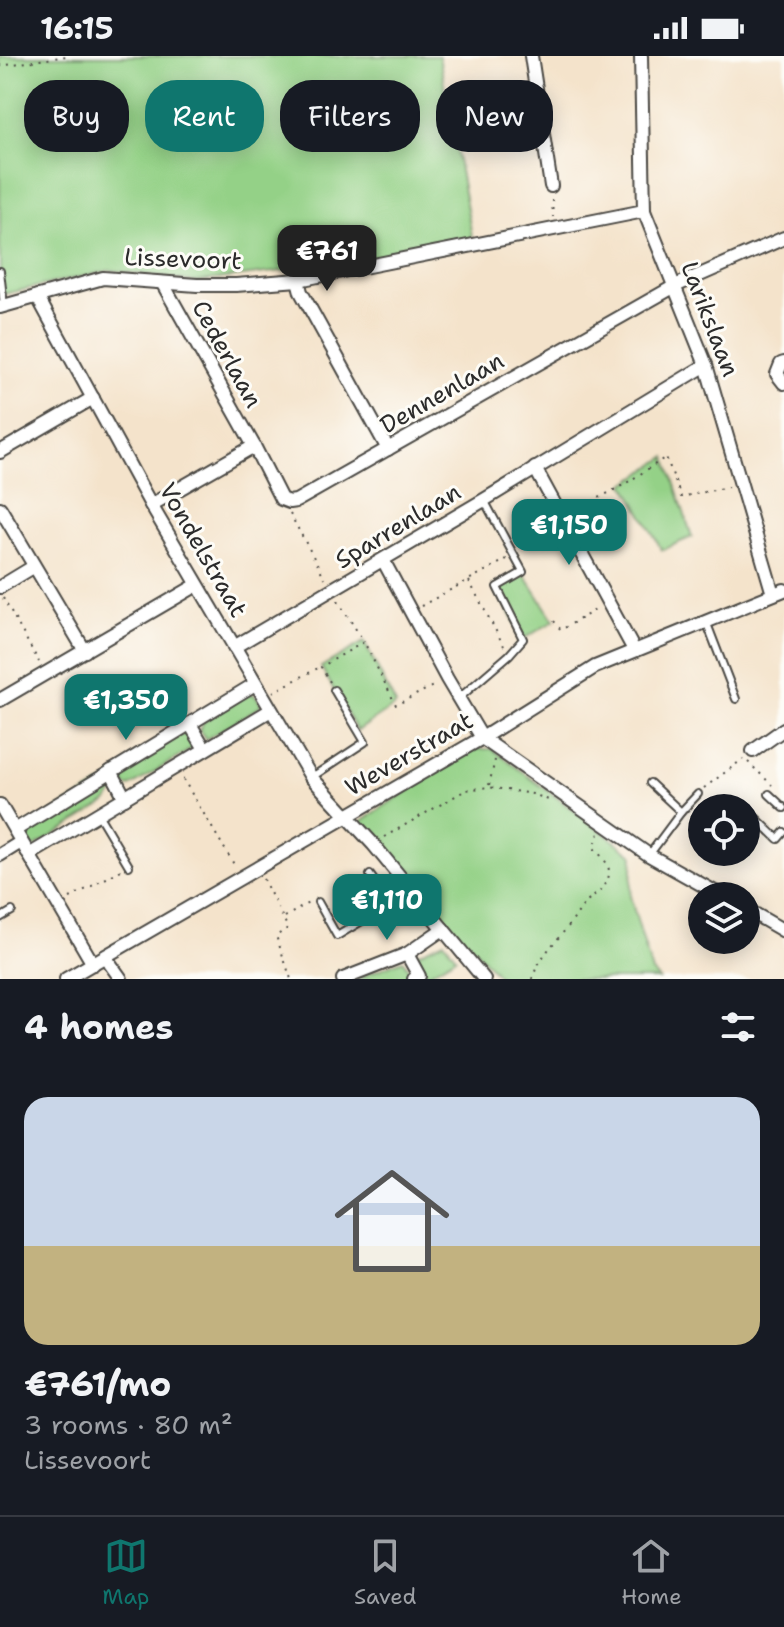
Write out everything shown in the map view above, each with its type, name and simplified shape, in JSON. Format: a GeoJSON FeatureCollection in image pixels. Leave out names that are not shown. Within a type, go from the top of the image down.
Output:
{"type":"FeatureCollection","features":[{"type":"Feature","properties":{"kind":"street"},"geometry":{"type":"LineString","coordinates":[[531,56],[551,186]]}},
{"type":"Feature","properties":{"kind":"street","name":"Larikslaan"},"geometry":{"type":"LineString","coordinates":[[641,56],[644,211],[706,365],[740,485],[784,607]]}},
{"type":"Feature","properties":{"kind":"street","name":"Lissevoort"},"geometry":{"type":"LineString","coordinates":[[2,306],[103,278],[131,278],[163,284],[236,285],[298,280],[644,211]]}},
{"type":"Feature","properties":{"kind":"street","name":"Dennenlaan"},"geometry":{"type":"LineString","coordinates":[[281,499],[296,501],[675,286],[784,238]]}},
{"type":"Feature","properties":{"kind":"street"},"geometry":{"type":"LineString","coordinates":[[298,280],[301,292],[388,449]]}},
{"type":"Feature","properties":{"kind":"street","name":"Cederlaan"},"geometry":{"type":"LineString","coordinates":[[163,284],[254,446]]}},
{"type":"Feature","properties":{"kind":"street","name":"Vondelstraat"},"geometry":{"type":"LineString","coordinates":[[37,296],[151,505],[311,777],[373,844],[484,979]]}},
{"type":"Feature","properties":{"kind":"street"},"geometry":{"type":"LineString","coordinates":[[784,363],[777,374],[784,383]]}},
{"type":"Feature","properties":{"kind":"street","name":"Sparrenlaan"},"geometry":{"type":"LineString","coordinates":[[234,647],[706,365]]}},
{"type":"Feature","properties":{"kind":"street"},"geometry":{"type":"LineString","coordinates":[[0,452],[93,398]]}},
{"type":"Feature","properties":{"kind":"street"},"geometry":{"type":"LineString","coordinates":[[151,505],[254,446],[281,499]]}},
{"type":"Feature","properties":{"kind":"street"},"geometry":{"type":"LineString","coordinates":[[535,468],[634,650]]}},
{"type":"Feature","properties":{"kind":"street"},"geometry":{"type":"LineString","coordinates":[[0,508],[85,651]]}},
{"type":"Feature","properties":{"kind":"street"},"geometry":{"type":"LineString","coordinates":[[383,560],[482,738],[604,825],[697,882]]}},
{"type":"Feature","properties":{"kind":"street"},"geometry":{"type":"LineString","coordinates":[[0,587],[33,567]]}},
{"type":"Feature","properties":{"kind":"street"},"geometry":{"type":"LineString","coordinates":[[0,700],[197,585]]}},
{"type":"Feature","properties":{"kind":"street","name":"Weverstraat"},"geometry":{"type":"LineString","coordinates":[[66,979],[482,738],[595,667],[779,592]]}},
{"type":"Feature","properties":{"kind":"street"},"geometry":{"type":"LineString","coordinates":[[0,855],[18,836],[111,771],[255,684]]}},
{"type":"Feature","properties":{"kind":"street"},"geometry":{"type":"LineString","coordinates":[[29,855],[271,710]]}},
{"type":"Feature","properties":{"kind":"street"},"geometry":{"type":"LineString","coordinates":[[190,724],[205,749]]}},
{"type":"Feature","properties":{"kind":"street"},"geometry":{"type":"LineString","coordinates":[[749,755],[784,730]]}},
{"type":"Feature","properties":{"kind":"street"},"geometry":{"type":"LineString","coordinates":[[111,771],[125,798]]}},
{"type":"Feature","properties":{"kind":"street"},"geometry":{"type":"LineString","coordinates":[[0,805],[93,964]]}},
{"type":"Feature","properties":{"kind":"street"},"geometry":{"type":"LineString","coordinates":[[760,917],[784,931]]}},
{"type":"Feature","properties":{"kind":"street"},"geometry":{"type":"LineString","coordinates":[[343,979],[407,954],[443,929]]}},
{"type":"Feature","properties":{"kind":"street"},"geometry":{"type":"LineString","coordinates":[[407,954],[419,976],[414,979]]}},
{"type":"Feature","properties":{"kind":"street"},"geometry":{"type":"LineString","coordinates":[[106,958],[121,979]]}},
{"type":"Feature","properties":{"kind":"lane","name":"Lissevoort"},"geometry":{"type":"LineString","coordinates":[[0,271],[2,306]]}},
{"type":"Feature","properties":{"kind":"lane"},"geometry":{"type":"LineString","coordinates":[[458,699],[523,639],[497,587],[523,572],[484,500]]}},
{"type":"Feature","properties":{"kind":"lane"},"geometry":{"type":"LineString","coordinates":[[706,621],[736,699]]}},
{"type":"Feature","properties":{"kind":"lane"},"geometry":{"type":"LineString","coordinates":[[311,777],[365,742],[334,690]]}},
{"type":"Feature","properties":{"kind":"lane"},"geometry":{"type":"LineString","coordinates":[[650,783],[681,812]]}},
{"type":"Feature","properties":{"kind":"lane"},"geometry":{"type":"LineString","coordinates":[[649,855],[701,791]]}},
{"type":"Feature","properties":{"kind":"lane"},"geometry":{"type":"LineString","coordinates":[[769,794],[784,808]]}},
{"type":"Feature","properties":{"kind":"lane"},"geometry":{"type":"LineString","coordinates":[[98,814],[129,866]]}},
{"type":"Feature","properties":{"kind":"lane"},"geometry":{"type":"LineString","coordinates":[[760,822],[778,839],[784,832]]}},
{"type":"Feature","properties":{"kind":"lane"},"geometry":{"type":"LineString","coordinates":[[370,875],[390,903]]}},
{"type":"Feature","properties":{"kind":"lane"},"geometry":{"type":"LineString","coordinates":[[318,902],[337,936],[412,891]]}},
{"type":"Feature","properties":{"kind":"lane"},"geometry":{"type":"LineString","coordinates":[[0,918],[12,911]]}},
{"type":"Feature","properties":{"kind":"path"},"geometry":{"type":"LineString","coordinates":[[0,66],[67,56]]}},
{"type":"Feature","properties":{"kind":"path"},"geometry":{"type":"LineString","coordinates":[[551,186],[554,229]]}},
{"type":"Feature","properties":{"kind":"path"},"geometry":{"type":"LineString","coordinates":[[563,518],[666,457],[681,497],[740,485]]}},
{"type":"Feature","properties":{"kind":"path"},"geometry":{"type":"LineString","coordinates":[[281,499],[364,642],[396,705],[447,679]]}},
{"type":"Feature","properties":{"kind":"path"},"geometry":{"type":"LineString","coordinates":[[410,612],[515,555]]}},
{"type":"Feature","properties":{"kind":"path"},"geometry":{"type":"LineString","coordinates":[[468,580],[509,655]]}},
{"type":"Feature","properties":{"kind":"path"},"geometry":{"type":"LineString","coordinates":[[0,594],[46,674]]}},
{"type":"Feature","properties":{"kind":"path"},"geometry":{"type":"LineString","coordinates":[[554,621],[561,630],[609,602]]}},
{"type":"Feature","properties":{"kind":"path"},"geometry":{"type":"LineString","coordinates":[[263,697],[364,642]]}},
{"type":"Feature","properties":{"kind":"path"},"geometry":{"type":"LineString","coordinates":[[321,667],[334,690]]}},
{"type":"Feature","properties":{"kind":"path"},"geometry":{"type":"LineString","coordinates":[[488,787],[498,747]]}},
{"type":"Feature","properties":{"kind":"path"},"geometry":{"type":"LineString","coordinates":[[701,791],[749,755],[775,787],[769,794]]}},
{"type":"Feature","properties":{"kind":"path"},"geometry":{"type":"LineString","coordinates":[[176,767],[242,877]]}},
{"type":"Feature","properties":{"kind":"path"},"geometry":{"type":"LineString","coordinates":[[373,844],[466,790],[488,787],[533,794],[557,804],[573,802]]}},
{"type":"Feature","properties":{"kind":"path"},"geometry":{"type":"LineString","coordinates":[[532,979],[537,963],[583,906],[601,891],[609,874],[606,862],[594,848],[604,825]]}},
{"type":"Feature","properties":{"kind":"path"},"geometry":{"type":"LineString","coordinates":[[59,905],[129,866]]}},
{"type":"Feature","properties":{"kind":"path"},"geometry":{"type":"LineString","coordinates":[[256,868],[288,928],[276,936],[291,979]]}},
{"type":"Feature","properties":{"kind":"path"},"geometry":{"type":"LineString","coordinates":[[284,918],[316,899],[318,902]]}},
{"type":"Feature","properties":{"kind":"green space"},"geometry":{"type":"Polygon","coordinates":[[[0,56],[439,56],[443,80],[436,80],[436,152],[457,152],[474,247],[195,282],[111,270],[0,295],[0,56]]]}},
{"type":"Feature","properties":{"kind":"green space"},"geometry":{"type":"Polygon","coordinates":[[[666,457],[692,537],[662,550],[625,484],[666,457]]]}},
{"type":"Feature","properties":{"kind":"green space"},"geometry":{"type":"Polygon","coordinates":[[[523,572],[554,621],[523,639],[497,587],[523,572]]]}},
{"type":"Feature","properties":{"kind":"green space"},"geometry":{"type":"Polygon","coordinates":[[[364,642],[396,705],[357,731],[321,667],[364,642]]]}},
{"type":"Feature","properties":{"kind":"green space"},"geometry":{"type":"Polygon","coordinates":[[[250,693],[256,696],[261,704],[259,707],[206,739],[199,730],[204,721],[250,693]]]}},
{"type":"Feature","properties":{"kind":"green space"},"geometry":{"type":"Polygon","coordinates":[[[185,734],[192,738],[193,747],[130,787],[123,785],[118,775],[120,771],[185,734]]]}},
{"type":"Feature","properties":{"kind":"green space"},"geometry":{"type":"Polygon","coordinates":[[[471,749],[492,749],[633,855],[630,896],[652,972],[659,979],[501,979],[359,823],[471,749]]]}},
{"type":"Feature","properties":{"kind":"green space"},"geometry":{"type":"Polygon","coordinates":[[[106,781],[114,791],[108,801],[33,848],[24,838],[23,829],[106,781]]]}},
{"type":"Feature","properties":{"kind":"green space"},"geometry":{"type":"Polygon","coordinates":[[[444,941],[456,957],[426,975],[416,954],[444,941]]]}},
{"type":"Feature","properties":{"kind":"green space"},"geometry":{"type":"Polygon","coordinates":[[[403,960],[412,975],[410,979],[355,979],[403,960]]]}}]}
